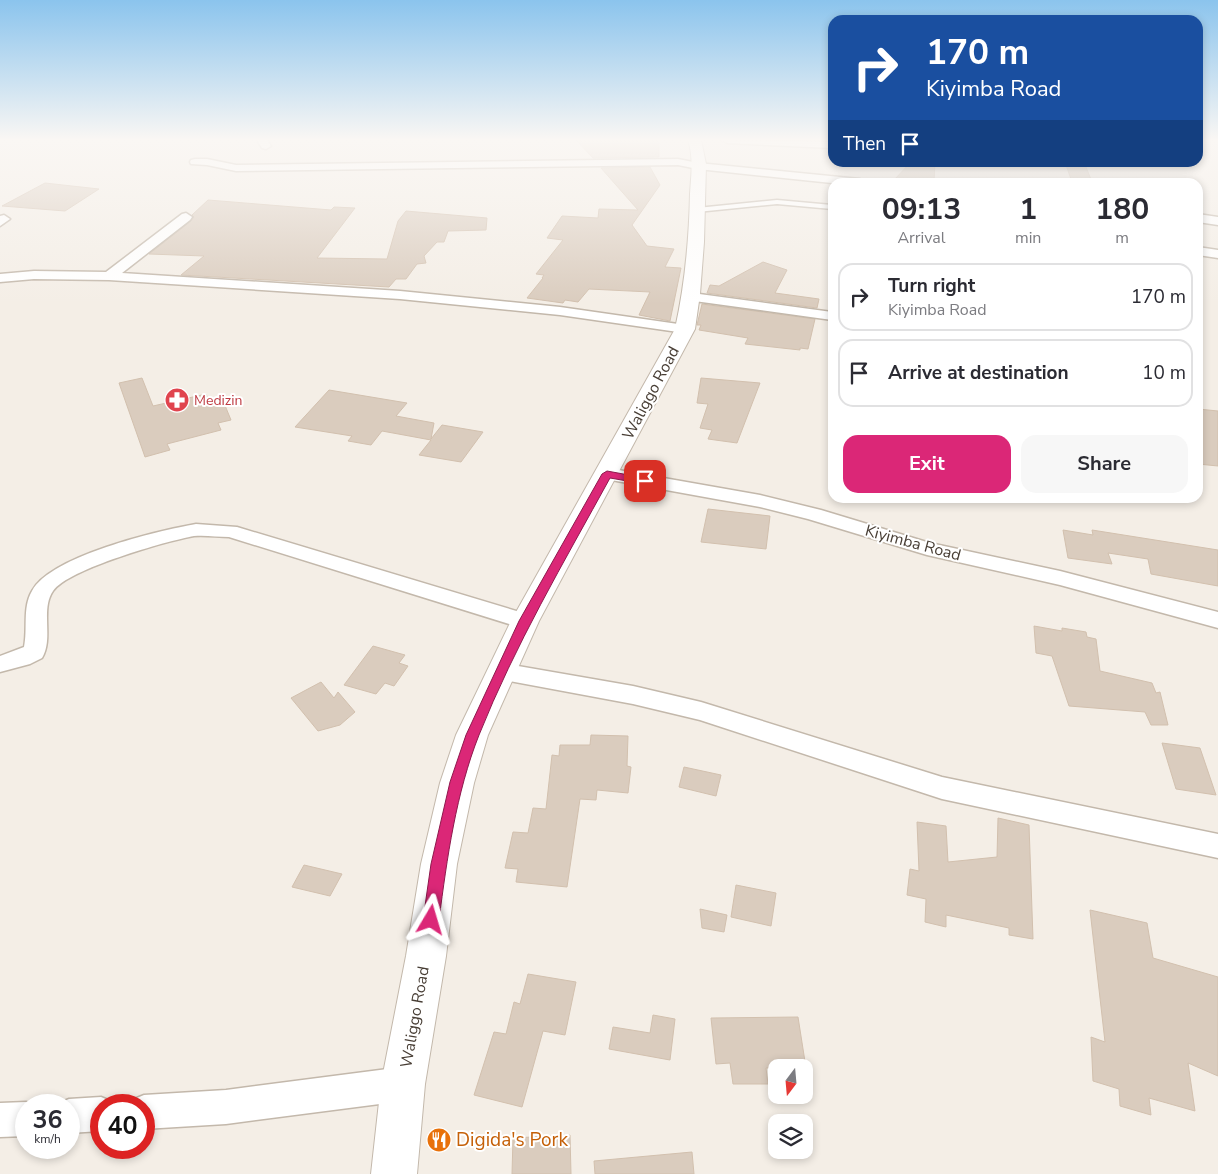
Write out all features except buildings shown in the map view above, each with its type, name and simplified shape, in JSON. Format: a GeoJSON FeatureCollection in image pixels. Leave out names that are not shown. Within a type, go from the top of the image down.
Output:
{"type":"FeatureCollection","features":[{"type":"Feature","properties":{"kind":"street","name":"Waliggo Road"},"geometry":{"type":"LineString","coordinates":[[394,1174],[403,1084],[426,956],[439,864],[457,782],[472,735],[525,621],[686,329],[692,297],[698,195]]}},
{"type":"Feature","properties":{"kind":"street"},"geometry":{"type":"LineString","coordinates":[[109,276],[186,218]]}},
{"type":"Feature","properties":{"kind":"street"},"geometry":{"type":"LineString","coordinates":[[1203,219],[1218,221]]}},
{"type":"Feature","properties":{"kind":"street"},"geometry":{"type":"LineString","coordinates":[[1203,252],[1218,254]]}},
{"type":"Feature","properties":{"kind":"street"},"geometry":{"type":"LineString","coordinates":[[0,294],[34,275]]}},
{"type":"Feature","properties":{"kind":"street"},"geometry":{"type":"LineString","coordinates":[[0,278],[34,275],[109,276],[476,301],[686,329]]}},
{"type":"Feature","properties":{"kind":"street"},"geometry":{"type":"LineString","coordinates":[[692,297],[828,315]]}},
{"type":"Feature","properties":{"kind":"street","name":"Kiyimba Road"},"geometry":{"type":"LineString","coordinates":[[607,474],[760,501],[814,514],[927,549],[1060,578],[1218,620]]}},
{"type":"Feature","properties":{"kind":"street"},"geometry":{"type":"LineString","coordinates":[[0,664],[22,658],[34,652],[37,643],[38,603],[45,585],[54,578],[88,562],[168,536],[196,530],[230,531],[525,621]]}},
{"type":"Feature","properties":{"kind":"street"},"geometry":{"type":"LineString","coordinates":[[501,672],[633,695],[701,711],[942,788],[1218,846]]}},
{"type":"Feature","properties":{"kind":"street"},"geometry":{"type":"LineString","coordinates":[[155,1111],[226,1107],[403,1084]]}},
{"type":"Feature","properties":{"kind":"street"},"geometry":{"type":"LineString","coordinates":[[0,1120],[15,1119]]}},
{"type":"Feature","properties":{"kind":"lane"},"geometry":{"type":"LineString","coordinates":[[697,210],[777,202],[828,207]]}},
{"type":"Feature","properties":{"kind":"place","name":"Medizin"},"geometry":{"type":"Point","coordinates":[177,400]}},
{"type":"Feature","properties":{"kind":"place","name":"Digida's Pork"},"geometry":{"type":"Point","coordinates":[439,1140]}},
{"type":"Feature","properties":{"kind":"route"},"geometry":{"type":"LineString","coordinates":[[431,920],[439,864],[457,782],[472,735],[525,621],[607,474],[645,481]]}}]}
